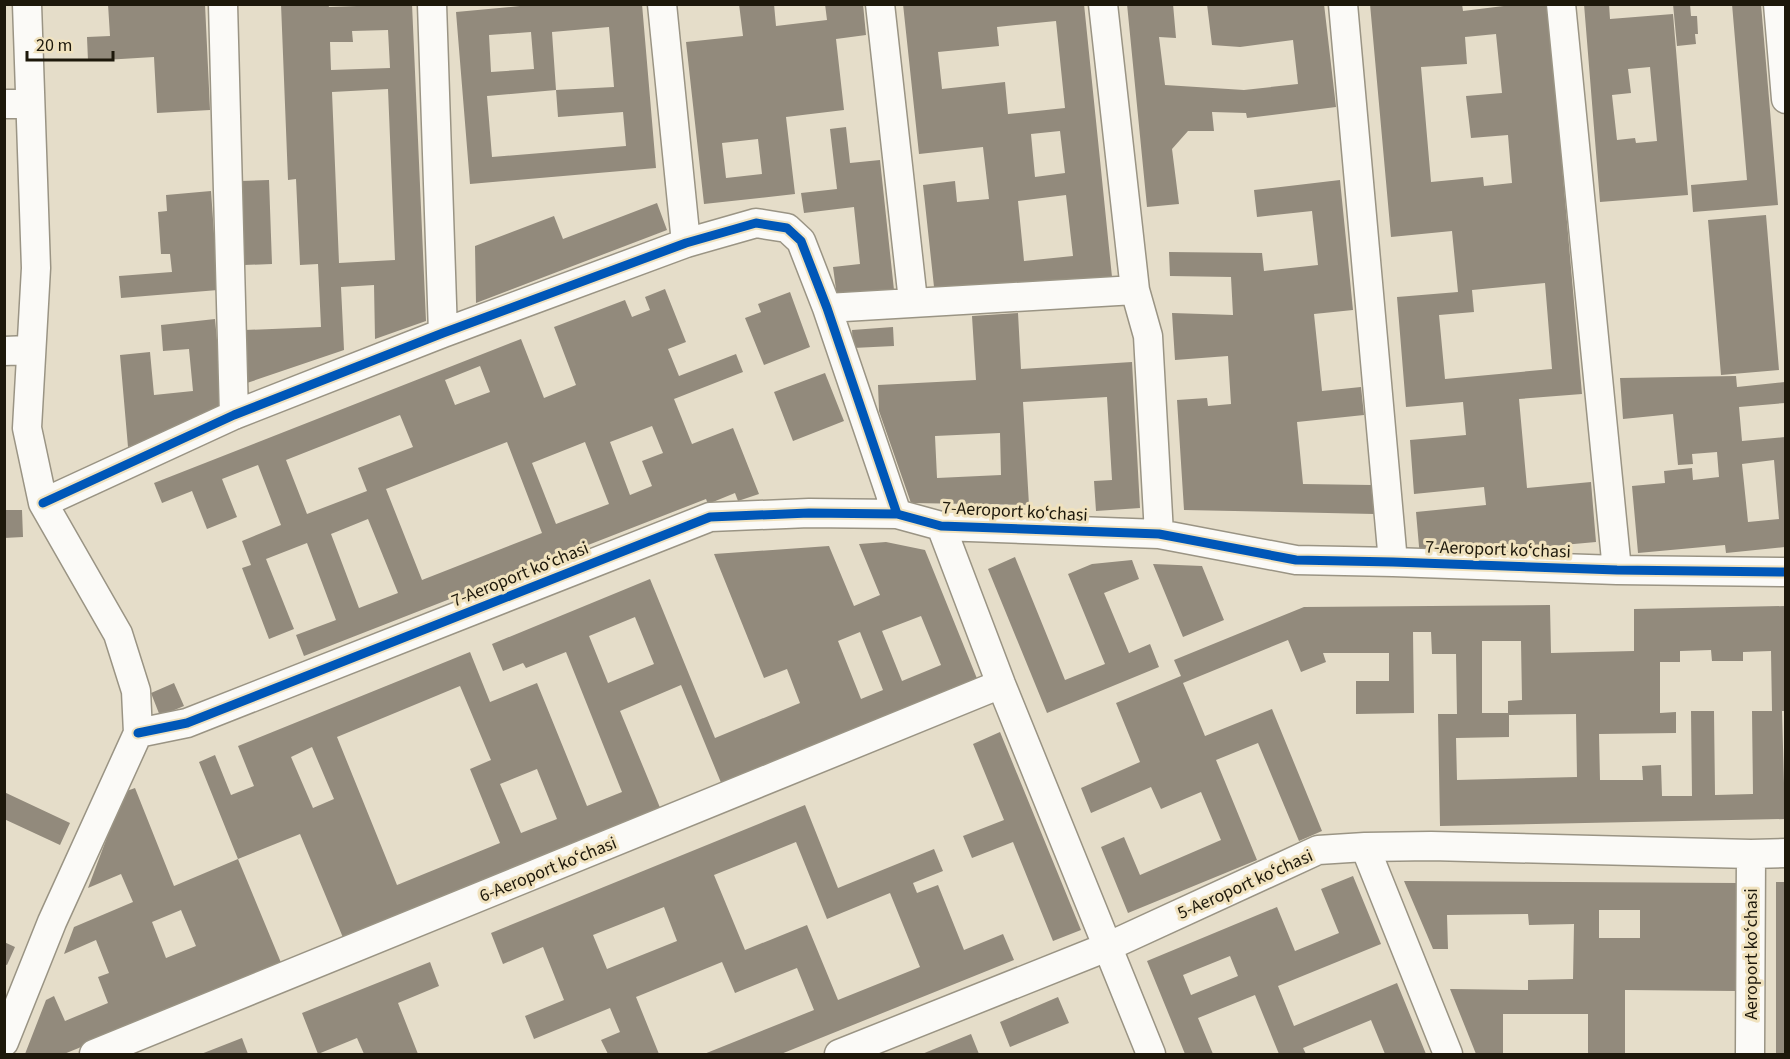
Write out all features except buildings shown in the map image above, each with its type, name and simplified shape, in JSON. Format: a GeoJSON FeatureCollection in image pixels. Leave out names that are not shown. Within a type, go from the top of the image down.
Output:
{"type":"FeatureCollection","features":[{"type":"Feature","properties":{"kind":"street"},"geometry":{"type":"LineString","coordinates":[[4,1042],[52,922],[138,734],[136,691],[118,634],[43,502],[27,428],[17,351],[36,268],[17,104],[27,4]]}},
{"type":"Feature","properties":{"kind":"street"},"geometry":{"type":"LineString","coordinates":[[223,4],[234,415]]}},
{"type":"Feature","properties":{"kind":"street"},"geometry":{"type":"LineString","coordinates":[[432,4],[443,333]]}},
{"type":"Feature","properties":{"kind":"street"},"geometry":{"type":"LineString","coordinates":[[662,4],[686,243]]}},
{"type":"Feature","properties":{"kind":"street"},"geometry":{"type":"LineString","coordinates":[[880,4],[913,302]]}},
{"type":"Feature","properties":{"kind":"street"},"geometry":{"type":"LineString","coordinates":[[1103,4],[1135,290],[1148,336],[1159,534]]}},
{"type":"Feature","properties":{"kind":"street"},"geometry":{"type":"LineString","coordinates":[[1343,4],[1393,561]]}},
{"type":"Feature","properties":{"kind":"street"},"geometry":{"type":"LineString","coordinates":[[1562,4],[1617,570]]}},
{"type":"Feature","properties":{"kind":"street"},"geometry":{"type":"LineString","coordinates":[[1778,4],[1785,99]]}},
{"type":"Feature","properties":{"kind":"street"},"geometry":{"type":"LineString","coordinates":[[43,502],[234,415],[443,333],[686,243],[756,223],[788,228],[801,241],[827,308],[897,514]]}},
{"type":"Feature","properties":{"kind":"street"},"geometry":{"type":"LineString","coordinates":[[827,308],[1135,290]]}},
{"type":"Feature","properties":{"kind":"street","name":"7-Aeroport koʻchasi"},"geometry":{"type":"LineString","coordinates":[[138,734],[188,723],[710,517],[809,513],[897,514],[941,526],[1159,534],[1296,560],[1393,561],[1617,570],[1785,572]]}},
{"type":"Feature","properties":{"kind":"street"},"geometry":{"type":"LineString","coordinates":[[941,526],[1001,684],[1151,1054]]}},
{"type":"Feature","properties":{"kind":"street","name":"6-Aeroport koʻchasi"},"geometry":{"type":"LineString","coordinates":[[94,1054],[1001,684]]}},
{"type":"Feature","properties":{"kind":"street","name":"5-Aeroport koʻchasi"},"geometry":{"type":"LineString","coordinates":[[839,1054],[1107,947],[1318,850],[1431,846],[1785,853]]}},
{"type":"Feature","properties":{"kind":"street"},"geometry":{"type":"LineString","coordinates":[[1365,847],[1448,1054]]}},
{"type":"Feature","properties":{"kind":"street","name":"Aeroport koʻchasi"},"geometry":{"type":"LineString","coordinates":[[1750,1054],[1751,854]]}},
{"type":"Feature","properties":{"kind":"cycle path"},"geometry":{"type":"LineString","coordinates":[[43,503],[234,415],[443,333],[686,243],[756,223],[787,228],[801,241],[827,308],[897,514]]}},
{"type":"Feature","properties":{"kind":"cycle path"},"geometry":{"type":"LineString","coordinates":[[138,733],[187,723],[710,517],[809,513],[897,514],[941,526],[1159,534],[1296,560],[1617,570],[1786,572]]}}]}
